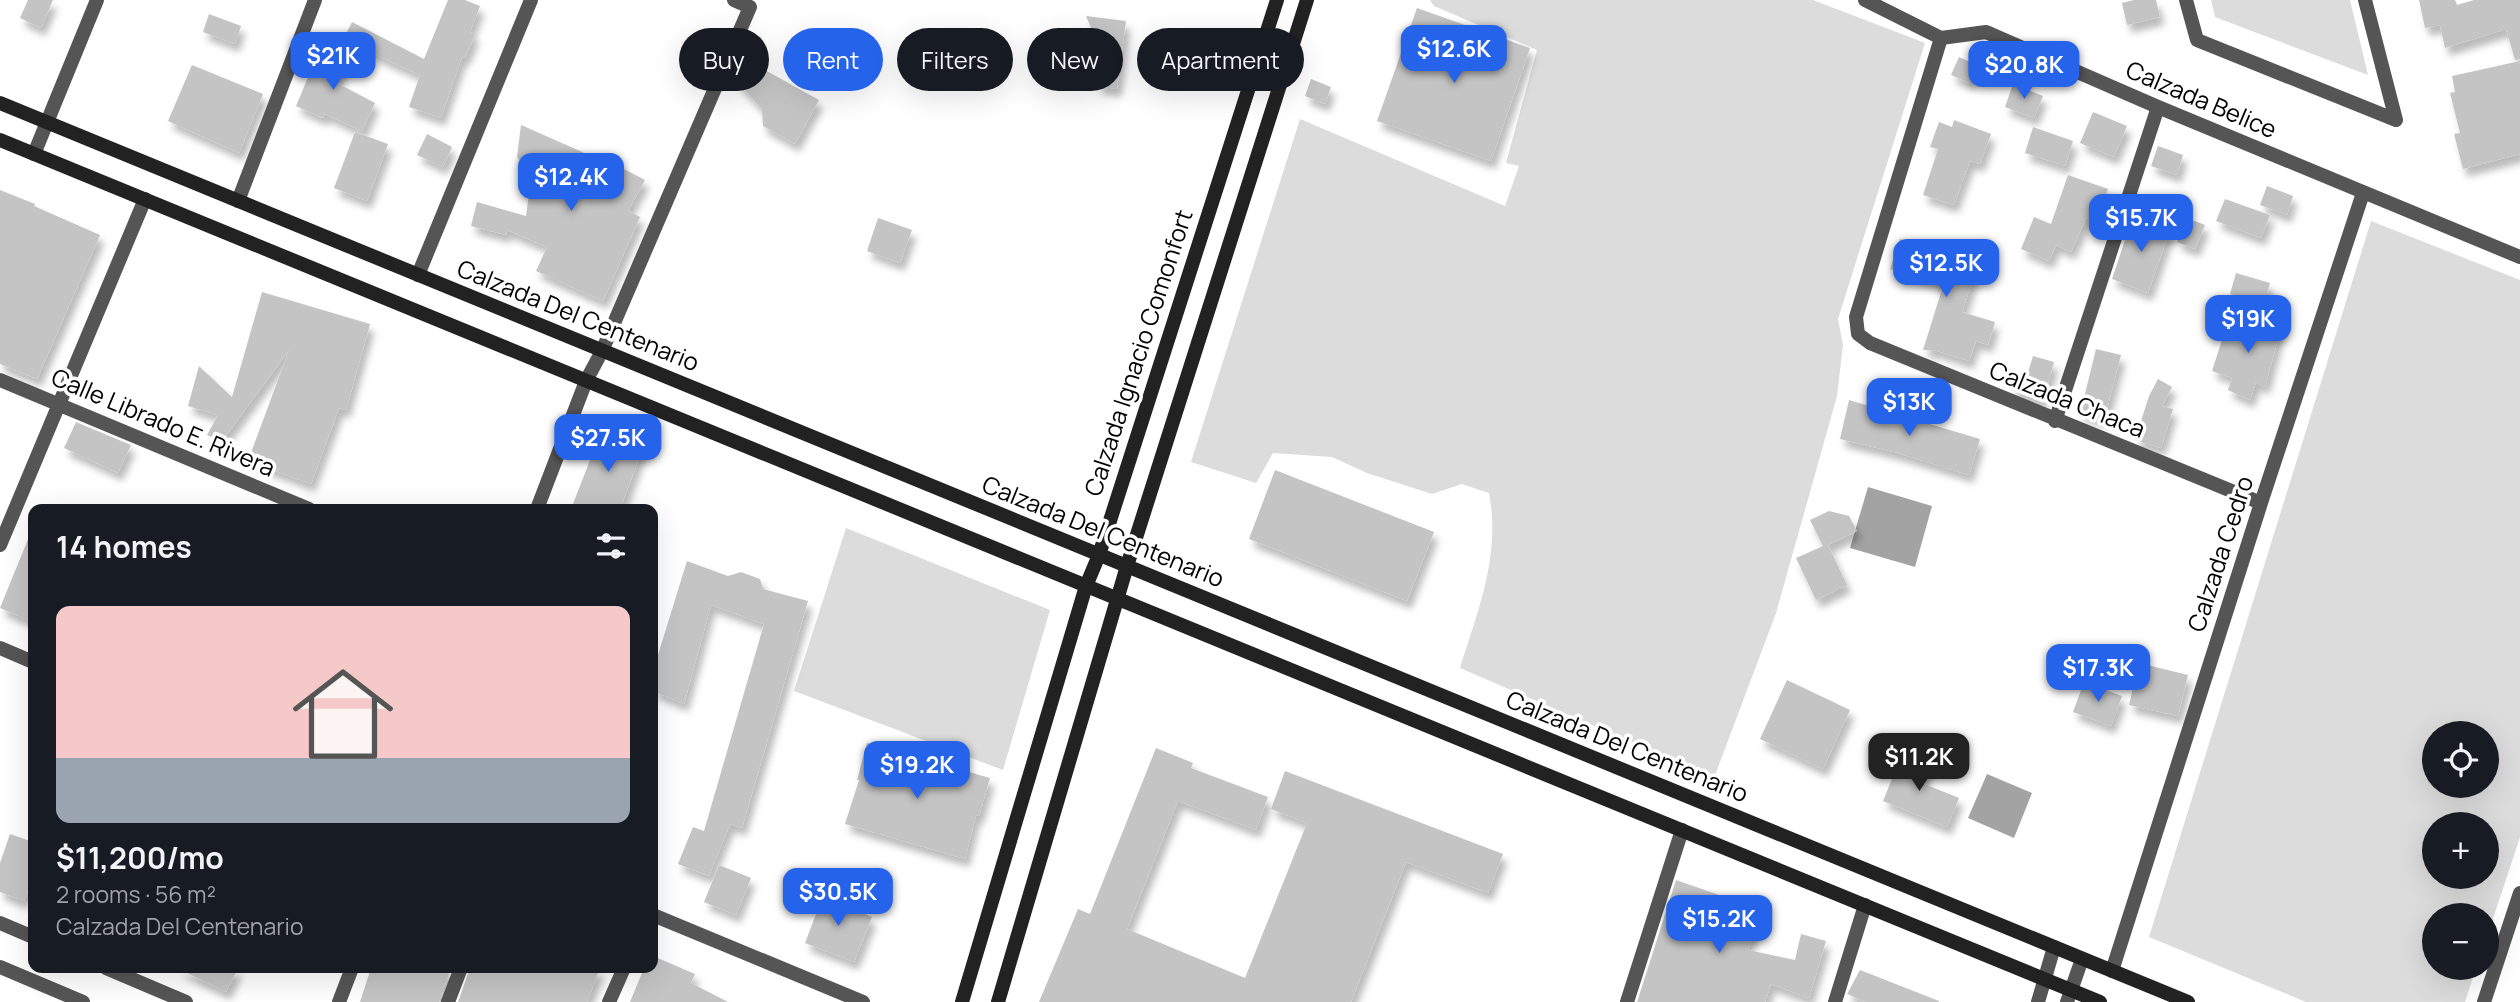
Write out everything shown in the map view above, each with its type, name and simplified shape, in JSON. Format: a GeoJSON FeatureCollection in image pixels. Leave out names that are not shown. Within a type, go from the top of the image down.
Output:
{"type":"FeatureCollection","features":[{"type":"Feature","properties":{"kind":"main road","name":"Calzada Ignacio Comonfort"},"geometry":{"type":"LineString","coordinates":[[962,1002],[1086,586],[1099,555],[1277,0]]}},
{"type":"Feature","properties":{"kind":"main road"},"geometry":{"type":"LineString","coordinates":[[998,1002],[1127,566],[1307,0]]}},
{"type":"Feature","properties":{"kind":"main road","name":"Calzada Del Centenario"},"geometry":{"type":"LineString","coordinates":[[0,103],[2188,1002]]}},
{"type":"Feature","properties":{"kind":"main road"},"geometry":{"type":"LineString","coordinates":[[0,140],[2045,979],[2069,996],[2101,1002]]}},
{"type":"Feature","properties":{"kind":"street"},"geometry":{"type":"LineString","coordinates":[[34,154],[97,0]]}},
{"type":"Feature","properties":{"kind":"street"},"geometry":{"type":"LineString","coordinates":[[238,201],[315,0]]}},
{"type":"Feature","properties":{"kind":"street"},"geometry":{"type":"LineString","coordinates":[[418,275],[531,0]]}},
{"type":"Feature","properties":{"kind":"street"},"geometry":{"type":"LineString","coordinates":[[539,504],[586,381],[602,351],[750,7],[734,0]]}},
{"type":"Feature","properties":{"kind":"street"},"geometry":{"type":"LineString","coordinates":[[1865,0],[1941,38]]}},
{"type":"Feature","properties":{"kind":"street"},"geometry":{"type":"LineString","coordinates":[[2186,0],[2197,40],[2396,120],[2365,0]]}},
{"type":"Feature","properties":{"kind":"street","name":"Calzada Belice"},"geometry":{"type":"LineString","coordinates":[[1941,38],[1986,32],[2158,107],[2520,257]]}},
{"type":"Feature","properties":{"kind":"street","name":"Calzada Chaca"},"geometry":{"type":"LineString","coordinates":[[1941,38],[1856,317],[1858,334],[1870,343],[2055,421],[2261,503]]}},
{"type":"Feature","properties":{"kind":"street"},"geometry":{"type":"LineString","coordinates":[[2055,421],[2158,107]]}},
{"type":"Feature","properties":{"kind":"street","name":"Calzada Cedro"},"geometry":{"type":"LineString","coordinates":[[2112,971],[2363,193]]}},
{"type":"Feature","properties":{"kind":"street"},"geometry":{"type":"LineString","coordinates":[[0,545],[145,199]]}},
{"type":"Feature","properties":{"kind":"street","name":"Calle Librado E. Rivera"},"geometry":{"type":"LineString","coordinates":[[0,380],[297,504]]}},
{"type":"Feature","properties":{"kind":"street"},"geometry":{"type":"LineString","coordinates":[[0,648],[28,660]]}},
{"type":"Feature","properties":{"kind":"street"},"geometry":{"type":"LineString","coordinates":[[1627,1002],[1682,830]]}},
{"type":"Feature","properties":{"kind":"street"},"geometry":{"type":"LineString","coordinates":[[2484,1002],[2520,893]]}},
{"type":"Feature","properties":{"kind":"street"},"geometry":{"type":"LineString","coordinates":[[1835,1002],[1865,905]]}},
{"type":"Feature","properties":{"kind":"street"},"geometry":{"type":"LineString","coordinates":[[658,917],[863,1002]]}},
{"type":"Feature","properties":{"kind":"street"},"geometry":{"type":"LineString","coordinates":[[0,923],[28,935]]}},
{"type":"Feature","properties":{"kind":"street"},"geometry":{"type":"LineString","coordinates":[[2038,1002],[2054,947]]}},
{"type":"Feature","properties":{"kind":"street"},"geometry":{"type":"LineString","coordinates":[[2069,996],[2082,958]]}},
{"type":"Feature","properties":{"kind":"street"},"geometry":{"type":"LineString","coordinates":[[0,967],[83,1002]]}},
{"type":"Feature","properties":{"kind":"street"},"geometry":{"type":"LineString","coordinates":[[118,973],[186,1002]]}},
{"type":"Feature","properties":{"kind":"street"},"geometry":{"type":"LineString","coordinates":[[339,1002],[350,973]]}},
{"type":"Feature","properties":{"kind":"street"},"geometry":{"type":"LineString","coordinates":[[448,1002],[459,973]]}},
{"type":"Feature","properties":{"kind":"street"},"geometry":{"type":"LineString","coordinates":[[609,1002],[622,973]]}},
{"type":"Feature","properties":{"kind":"shaded area"},"geometry":{"type":"Polygon","coordinates":[[[1430,0],[1813,0],[1925,43],[1838,319],[1843,345],[1837,396],[1776,613],[1714,778],[1460,668],[1480,604],[1490,560],[1492,516],[1489,493],[1462,484],[1432,494],[1367,473],[1332,457],[1273,453],[1256,483],[1191,462],[1300,119],[1505,206],[1519,166],[1506,163],[1537,50],[1434,6],[1430,0]]]}},
{"type":"Feature","properties":{"kind":"shaded area"},"geometry":{"type":"Polygon","coordinates":[[[2211,0],[2350,0],[2368,75],[2215,17],[2211,0]]]}},
{"type":"Feature","properties":{"kind":"shaded area"},"geometry":{"type":"Polygon","coordinates":[[[2371,221],[2520,280],[2520,837],[2498,903],[2422,903],[2422,980],[2472,980],[2465,1002],[2306,1002],[2149,937],[2371,221]]]}},
{"type":"Feature","properties":{"kind":"shaded area"},"geometry":{"type":"Polygon","coordinates":[[[1868,487],[1932,506],[1915,567],[1850,548],[1868,487]]]}},
{"type":"Feature","properties":{"kind":"shaded area"},"geometry":{"type":"Polygon","coordinates":[[[846,528],[1050,610],[1003,770],[794,691],[846,528]]]}},
{"type":"Feature","properties":{"kind":"shaded area"},"geometry":{"type":"Polygon","coordinates":[[[1987,774],[2032,793],[2014,838],[1968,818],[1987,774]]]}},
{"type":"Feature","properties":{"kind":"building"},"geometry":{"type":"Polygon","coordinates":[[[28,0],[53,0],[41,28],[20,18],[28,0]]]}},
{"type":"Feature","properties":{"kind":"building"},"geometry":{"type":"Polygon","coordinates":[[[448,0],[465,0],[480,6],[470,32],[475,34],[465,58],[462,57],[441,118],[409,107],[420,75],[343,40],[352,22],[424,59],[448,0]]]}},
{"type":"Feature","properties":{"kind":"building"},"geometry":{"type":"Polygon","coordinates":[[[2156,0],[2160,17],[2127,25],[2122,3],[2156,0]]]}},
{"type":"Feature","properties":{"kind":"building"},"geometry":{"type":"Polygon","coordinates":[[[2419,0],[2455,0],[2457,5],[2474,0],[2520,0],[2520,59],[2515,60],[2506,29],[2445,48],[2440,25],[2425,28],[2419,0]]]}},
{"type":"Feature","properties":{"kind":"building"},"geometry":{"type":"Polygon","coordinates":[[[1417,8],[1530,48],[1491,161],[1377,121],[1417,8]]]}},
{"type":"Feature","properties":{"kind":"building"},"geometry":{"type":"Polygon","coordinates":[[[209,14],[241,26],[235,44],[203,32],[209,14]]]}},
{"type":"Feature","properties":{"kind":"building"},"geometry":{"type":"Polygon","coordinates":[[[1086,16],[1126,21],[1123,44],[1123,28],[1091,28],[1086,16]]]}},
{"type":"Feature","properties":{"kind":"building"},"geometry":{"type":"Polygon","coordinates":[[[322,44],[349,57],[337,83],[375,103],[362,131],[325,114],[323,118],[296,106],[322,44]]]}},
{"type":"Feature","properties":{"kind":"building"},"geometry":{"type":"Polygon","coordinates":[[[1959,57],[1977,65],[1969,83],[1951,75],[1959,57]]]}},
{"type":"Feature","properties":{"kind":"building"},"geometry":{"type":"Polygon","coordinates":[[[2520,61],[2520,154],[2463,169],[2454,134],[2460,133],[2450,93],[2455,92],[2452,76],[2520,61]]]}},
{"type":"Feature","properties":{"kind":"building"},"geometry":{"type":"Polygon","coordinates":[[[192,65],[263,94],[239,153],[168,121],[192,65]]]}},
{"type":"Feature","properties":{"kind":"building"},"geometry":{"type":"Polygon","coordinates":[[[769,72],[783,80],[783,91],[803,91],[819,100],[795,144],[763,126],[762,109],[745,91],[769,91],[769,72]]]}},
{"type":"Feature","properties":{"kind":"building"},"geometry":{"type":"Polygon","coordinates":[[[1311,79],[1331,87],[1325,104],[1305,96],[1311,79]]]}},
{"type":"Feature","properties":{"kind":"building"},"geometry":{"type":"Polygon","coordinates":[[[2013,84],[2043,96],[2034,118],[2005,107],[2013,84]]]}},
{"type":"Feature","properties":{"kind":"building"},"geometry":{"type":"Polygon","coordinates":[[[2093,112],[2127,126],[2114,157],[2080,143],[2093,112]]]}},
{"type":"Feature","properties":{"kind":"building"},"geometry":{"type":"Polygon","coordinates":[[[1954,120],[1991,134],[1980,164],[1970,161],[1954,205],[1923,195],[1938,149],[1930,147],[1939,122],[1952,127],[1954,120]]]}},
{"type":"Feature","properties":{"kind":"building"},"geometry":{"type":"Polygon","coordinates":[[[521,125],[598,159],[599,156],[645,180],[628,211],[640,217],[603,301],[536,271],[547,247],[507,230],[506,235],[471,226],[477,202],[526,216],[531,178],[517,157],[521,125]]]}},
{"type":"Feature","properties":{"kind":"building"},"geometry":{"type":"Polygon","coordinates":[[[2033,127],[2073,141],[2065,166],[2025,153],[2033,127]]]}},
{"type":"Feature","properties":{"kind":"building"},"geometry":{"type":"Polygon","coordinates":[[[355,132],[388,144],[367,201],[334,188],[355,132]]]}},
{"type":"Feature","properties":{"kind":"building"},"geometry":{"type":"Polygon","coordinates":[[[427,134],[452,147],[443,167],[417,155],[427,134]]]}},
{"type":"Feature","properties":{"kind":"building"},"geometry":{"type":"Polygon","coordinates":[[[2158,146],[2183,155],[2177,175],[2151,166],[2158,146]]]}},
{"type":"Feature","properties":{"kind":"building"},"geometry":{"type":"Polygon","coordinates":[[[2068,175],[2108,189],[2096,221],[2086,218],[2071,252],[2056,245],[2049,261],[2021,249],[2034,217],[2051,224],[2068,175]]]}},
{"type":"Feature","properties":{"kind":"building"},"geometry":{"type":"Polygon","coordinates":[[[2267,186],[2293,196],[2287,215],[2260,205],[2267,186]]]}},
{"type":"Feature","properties":{"kind":"building"},"geometry":{"type":"Polygon","coordinates":[[[0,190],[100,235],[37,379],[0,364],[0,190]]]}},
{"type":"Feature","properties":{"kind":"building"},"geometry":{"type":"Polygon","coordinates":[[[2225,199],[2270,215],[2261,238],[2216,221],[2225,199]]]}},
{"type":"Feature","properties":{"kind":"building"},"geometry":{"type":"Polygon","coordinates":[[[2133,216],[2170,230],[2148,293],[2112,279],[2133,216]]]}},
{"type":"Feature","properties":{"kind":"building"},"geometry":{"type":"Polygon","coordinates":[[[878,218],[912,230],[900,263],[867,251],[878,218]]]}},
{"type":"Feature","properties":{"kind":"building"},"geometry":{"type":"Polygon","coordinates":[[[2187,218],[2205,225],[2195,249],[2177,242],[2187,218]]]}},
{"type":"Feature","properties":{"kind":"building"},"geometry":{"type":"Polygon","coordinates":[[[1900,239],[1978,264],[1962,312],[1995,322],[1988,345],[1976,341],[1969,361],[1937,351],[1923,350],[1943,286],[1890,269],[1900,239]]]}},
{"type":"Feature","properties":{"kind":"building"},"geometry":{"type":"Polygon","coordinates":[[[2236,273],[2270,283],[2264,304],[2230,294],[2236,273]]]}},
{"type":"Feature","properties":{"kind":"building"},"geometry":{"type":"Polygon","coordinates":[[[262,292],[370,324],[346,410],[339,408],[311,484],[248,461],[289,350],[222,441],[207,435],[218,415],[188,406],[199,366],[232,397],[262,292]]]}},
{"type":"Feature","properties":{"kind":"building"},"geometry":{"type":"Polygon","coordinates":[[[2245,312],[2281,327],[2265,387],[2256,382],[2250,400],[2228,390],[2232,378],[2212,371],[2223,337],[2237,341],[2245,312]]]}},
{"type":"Feature","properties":{"kind":"building"},"geometry":{"type":"Polygon","coordinates":[[[2096,349],[2121,355],[2104,420],[2080,414],[2096,349]]]}},
{"type":"Feature","properties":{"kind":"building"},"geometry":{"type":"Polygon","coordinates":[[[2033,356],[2054,362],[2043,401],[2011,390],[2016,376],[2026,379],[2033,356]]]}},
{"type":"Feature","properties":{"kind":"building"},"geometry":{"type":"Polygon","coordinates":[[[2158,379],[2172,387],[2162,406],[2173,409],[2161,448],[2135,440],[2149,396],[2158,379]]]}},
{"type":"Feature","properties":{"kind":"building"},"geometry":{"type":"Polygon","coordinates":[[[1849,400],[1980,439],[1969,475],[1898,453],[1840,439],[1849,400]]]}},
{"type":"Feature","properties":{"kind":"building"},"geometry":{"type":"Polygon","coordinates":[[[76,422],[131,445],[118,473],[64,448],[76,422]]]}},
{"type":"Feature","properties":{"kind":"building"},"geometry":{"type":"Polygon","coordinates":[[[601,432],[643,448],[622,504],[573,504],[601,432]]]}},
{"type":"Feature","properties":{"kind":"building"},"geometry":{"type":"Polygon","coordinates":[[[1275,470],[1434,532],[1407,601],[1249,539],[1275,470]]]}},
{"type":"Feature","properties":{"kind":"building"},"geometry":{"type":"Polygon","coordinates":[[[1829,511],[1849,516],[1857,531],[1828,545],[1847,585],[1816,600],[1796,558],[1823,546],[1810,520],[1829,511]]]}},
{"type":"Feature","properties":{"kind":"building"},"geometry":{"type":"Polygon","coordinates":[[[28,539],[28,620],[0,608],[28,539]]]}},
{"type":"Feature","properties":{"kind":"building"},"geometry":{"type":"Polygon","coordinates":[[[687,561],[728,576],[741,572],[760,579],[763,589],[808,601],[742,828],[730,824],[709,876],[678,864],[693,827],[704,831],[764,624],[711,605],[684,704],[658,693],[658,655],[687,561]]]}},
{"type":"Feature","properties":{"kind":"building"},"geometry":{"type":"Polygon","coordinates":[[[2139,663],[2188,675],[2178,716],[2129,705],[2139,663]]]}},
{"type":"Feature","properties":{"kind":"building"},"geometry":{"type":"Polygon","coordinates":[[[1787,680],[1850,710],[1823,769],[1760,739],[1787,680]]]}},
{"type":"Feature","properties":{"kind":"building"},"geometry":{"type":"Polygon","coordinates":[[[2084,682],[2122,696],[2111,726],[2073,712],[2084,682]]]}},
{"type":"Feature","properties":{"kind":"building"},"geometry":{"type":"Polygon","coordinates":[[[867,743],[990,778],[979,816],[976,815],[965,859],[845,824],[867,743]]]}},
{"type":"Feature","properties":{"kind":"building"},"geometry":{"type":"Polygon","coordinates":[[[1156,748],[1193,763],[1191,768],[1268,797],[1256,830],[1178,801],[1127,929],[1245,978],[1307,823],[1271,809],[1285,771],[1503,854],[1488,893],[1406,862],[1351,1002],[1039,1002],[1078,909],[1090,914],[1156,748]]]}},
{"type":"Feature","properties":{"kind":"building"},"geometry":{"type":"Polygon","coordinates":[[[1902,754],[1930,765],[1922,783],[1959,798],[1947,827],[1883,801],[1902,754]]]}},
{"type":"Feature","properties":{"kind":"building"},"geometry":{"type":"Polygon","coordinates":[[[10,834],[28,840],[28,890],[24,901],[0,892],[0,863],[10,834]]]}},
{"type":"Feature","properties":{"kind":"building"},"geometry":{"type":"Polygon","coordinates":[[[719,865],[751,878],[736,915],[704,902],[719,865]]]}},
{"type":"Feature","properties":{"kind":"building"},"geometry":{"type":"Polygon","coordinates":[[[1676,880],[1742,903],[1732,917],[1756,926],[1748,950],[1795,960],[1801,934],[1826,941],[1809,998],[1771,984],[1765,1002],[1637,1002],[1676,880]]]}},
{"type":"Feature","properties":{"kind":"building"},"geometry":{"type":"Polygon","coordinates":[[[825,891],[846,900],[844,905],[872,917],[854,962],[805,943],[825,891]]]}},
{"type":"Feature","properties":{"kind":"building"},"geometry":{"type":"Polygon","coordinates":[[[658,958],[695,974],[691,983],[728,1002],[630,1002],[642,973],[658,973],[658,958]]]}},
{"type":"Feature","properties":{"kind":"building"},"geometry":{"type":"Polygon","coordinates":[[[1860,970],[1939,1002],[1865,1002],[1847,994],[1860,970]]]}},
{"type":"Feature","properties":{"kind":"building"},"geometry":{"type":"Polygon","coordinates":[[[187,973],[236,973],[226,992],[187,973]]]}},
{"type":"Feature","properties":{"kind":"building"},"geometry":{"type":"Polygon","coordinates":[[[369,973],[449,973],[439,1002],[360,1002],[369,973]]]}},
{"type":"Feature","properties":{"kind":"building"},"geometry":{"type":"Polygon","coordinates":[[[468,973],[598,973],[587,1002],[458,1002],[468,973]]]}}]}
